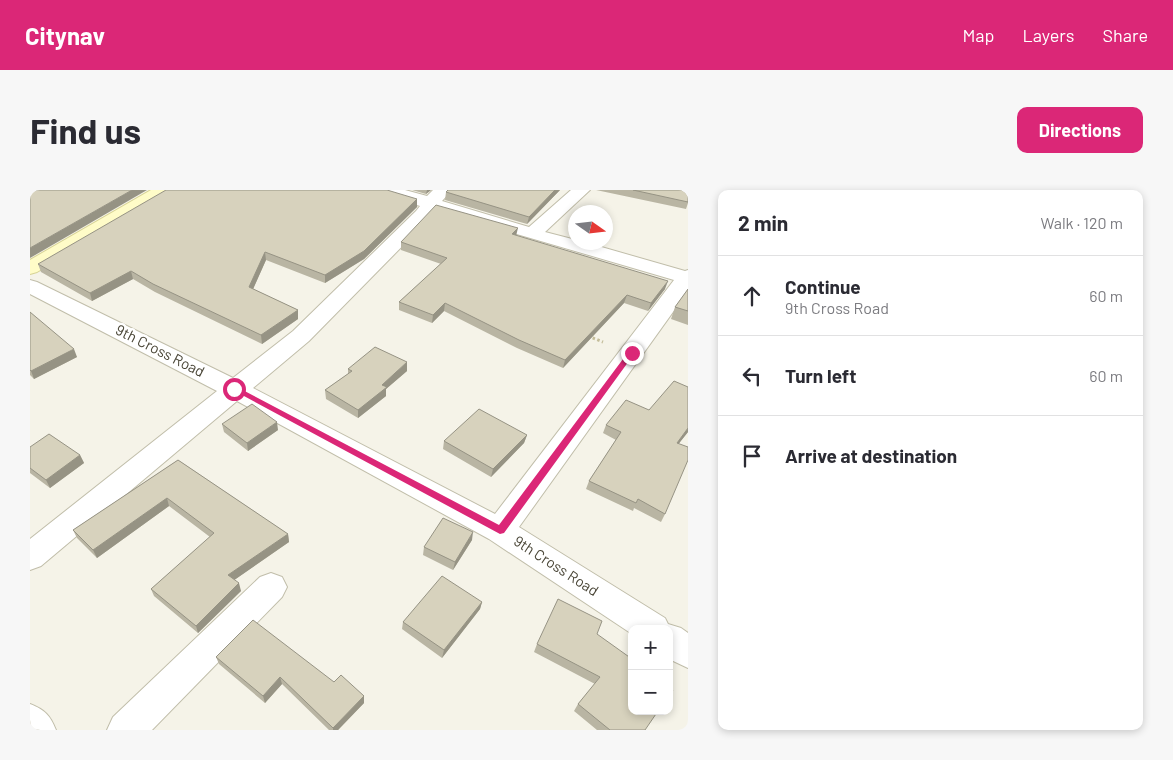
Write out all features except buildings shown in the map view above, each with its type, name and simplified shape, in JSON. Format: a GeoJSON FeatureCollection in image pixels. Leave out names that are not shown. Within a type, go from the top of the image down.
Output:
{"type":"FeatureCollection","features":[{"type":"Feature","properties":{"kind":"main road"},"geometry":{"type":"LineString","coordinates":[[30,268],[164,190]]}},
{"type":"Feature","properties":{"kind":"street"},"geometry":{"type":"LineString","coordinates":[[387,190],[437,196],[532,234],[688,277],[500,530]]}},
{"type":"Feature","properties":{"kind":"street"},"geometry":{"type":"LineString","coordinates":[[532,234],[581,190]]}},
{"type":"Feature","properties":{"kind":"street"},"geometry":{"type":"LineString","coordinates":[[30,557],[301,336],[424,214],[437,196]]}},
{"type":"Feature","properties":{"kind":"street","name":"9th Cross Road"},"geometry":{"type":"LineString","coordinates":[[30,286],[234,389],[500,530],[647,625]]}},
{"type":"Feature","properties":{"kind":"street"},"geometry":{"type":"LineString","coordinates":[[126,730],[271,587]]}},
{"type":"Feature","properties":{"kind":"street"},"geometry":{"type":"LineString","coordinates":[[673,642],[688,652]]}},
{"type":"Feature","properties":{"kind":"street"},"geometry":{"type":"LineString","coordinates":[[30,722],[37,730]]}},
{"type":"Feature","properties":{"kind":"path"},"geometry":{"type":"LineString","coordinates":[[588,336],[632,353]]}},
{"type":"Feature","properties":{"kind":"route"},"geometry":{"type":"LineString","coordinates":[[234,389],[500,530],[632,353]]}}]}
